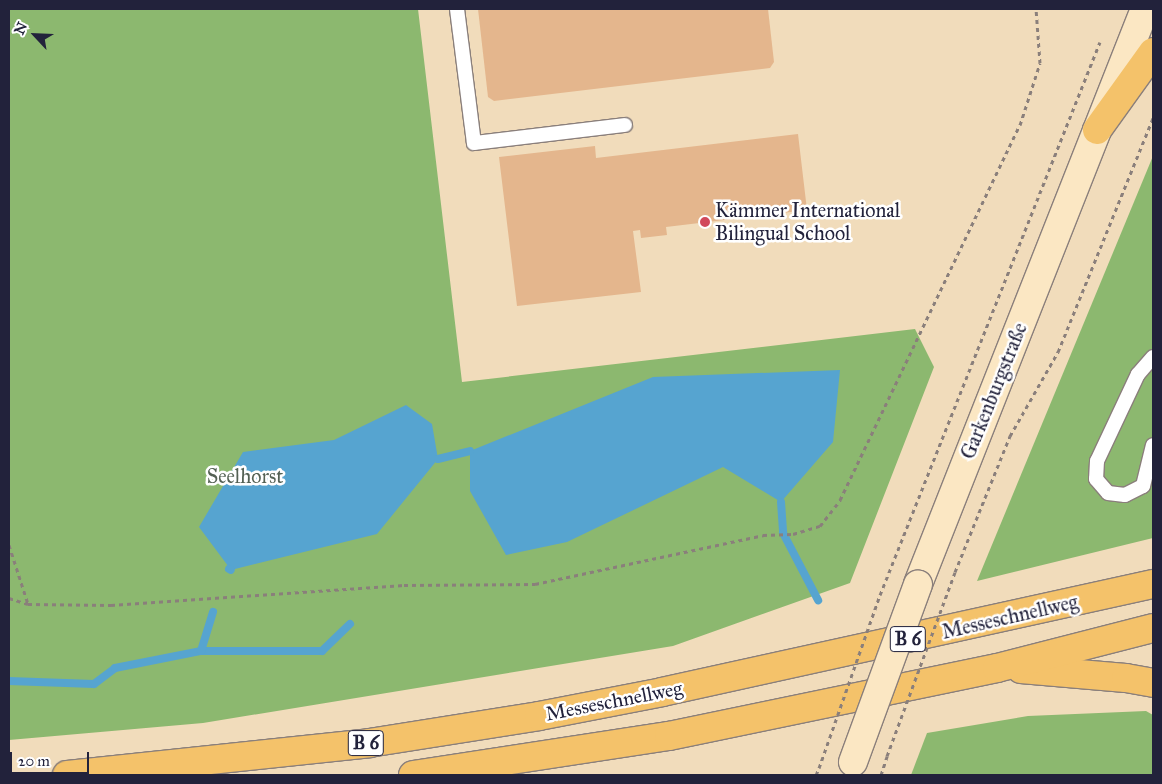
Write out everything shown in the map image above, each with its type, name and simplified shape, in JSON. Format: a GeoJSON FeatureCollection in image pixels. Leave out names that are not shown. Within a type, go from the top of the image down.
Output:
{"type":"FeatureCollection","features":[{"type":"Feature","properties":{"kind":"highway"},"geometry":{"type":"LineString","coordinates":[[1097,130],[1153,52]]}},
{"type":"Feature","properties":{"kind":"highway","name":"Messeschnellweg"},"geometry":{"type":"LineString","coordinates":[[67,775],[359,744],[539,716],[711,682],[1153,584]]}},
{"type":"Feature","properties":{"kind":"highway","name":"Messeschnellweg"},"geometry":{"type":"LineString","coordinates":[[413,775],[669,736],[997,668],[1153,628]]}},
{"type":"Feature","properties":{"kind":"highway"},"geometry":{"type":"LineString","coordinates":[[997,668],[1118,677],[1153,684]]}},
{"type":"Feature","properties":{"kind":"main road","name":"Garkenburgstraße"},"geometry":{"type":"LineString","coordinates":[[851,769],[918,584],[1145,9]]}},
{"type":"Feature","properties":{"kind":"lane"},"geometry":{"type":"LineString","coordinates":[[457,9],[474,143],[625,126]]}},
{"type":"Feature","properties":{"kind":"lane"},"geometry":{"type":"LineString","coordinates":[[1153,357],[1138,374],[1097,461],[1096,479],[1108,493],[1125,495],[1143,486],[1153,445]]}},
{"type":"Feature","properties":{"kind":"path"},"geometry":{"type":"LineString","coordinates":[[9,598],[28,604],[111,605],[404,586],[536,584],[763,535],[793,534],[820,526],[840,500],[1020,125],[1035,87],[1040,63],[1036,9]]}},
{"type":"Feature","properties":{"kind":"path"},"geometry":{"type":"LineString","coordinates":[[816,775],[880,595],[1102,37]]}},
{"type":"Feature","properties":{"kind":"path"},"geometry":{"type":"LineString","coordinates":[[881,775],[955,572],[1010,436],[1058,352],[1153,118]]}},
{"type":"Feature","properties":{"kind":"path"},"geometry":{"type":"LineString","coordinates":[[9,545],[28,604]]}},
{"type":"Feature","properties":{"kind":"green space","name":"Seelhorst"},"geometry":{"type":"Polygon","coordinates":[[[9,9],[418,9],[462,382],[915,329],[934,367],[850,583],[673,646],[203,723],[9,740],[9,9]]]}},
{"type":"Feature","properties":{"kind":"green space"},"geometry":{"type":"Polygon","coordinates":[[[1153,156],[1153,538],[977,581],[1153,156]]]}},
{"type":"Feature","properties":{"kind":"green space"},"geometry":{"type":"Polygon","coordinates":[[[1146,711],[1153,715],[1153,775],[911,775],[927,733],[1028,716],[1146,711]]]}},
{"type":"Feature","properties":{"kind":"water"},"geometry":{"type":"Polygon","coordinates":[[[840,370],[833,442],[781,502],[723,467],[567,542],[506,555],[470,491],[470,451],[653,377],[840,370]]]}},
{"type":"Feature","properties":{"kind":"water"},"geometry":{"type":"Polygon","coordinates":[[[406,405],[432,424],[438,459],[377,534],[231,570],[199,527],[243,452],[334,440],[406,405]]]}},
{"type":"Feature","properties":{"kind":"building"},"geometry":{"type":"Polygon","coordinates":[[[478,9],[768,9],[774,62],[770,68],[494,101],[488,97],[478,9]]]}},
{"type":"Feature","properties":{"kind":"building"},"geometry":{"type":"Polygon","coordinates":[[[798,134],[807,210],[666,227],[667,235],[641,238],[640,230],[633,231],[641,292],[517,306],[499,157],[595,146],[596,158],[798,134]]]}},
{"type":"Feature","properties":{"kind":"waterway"},"geometry":{"type":"LineString","coordinates":[[438,459],[470,451]]}},
{"type":"Feature","properties":{"kind":"waterway"},"geometry":{"type":"LineString","coordinates":[[781,502],[783,533],[818,600]]}},
{"type":"Feature","properties":{"kind":"waterway"},"geometry":{"type":"LineString","coordinates":[[9,681],[94,684],[115,668],[201,651],[213,612]]}},
{"type":"Feature","properties":{"kind":"waterway"},"geometry":{"type":"LineString","coordinates":[[201,651],[322,651],[350,624]]}},
{"type":"Feature","properties":{"kind":"place","name":"Kämmer International Bilingual School"},"geometry":{"type":"Point","coordinates":[705,222]}}]}
